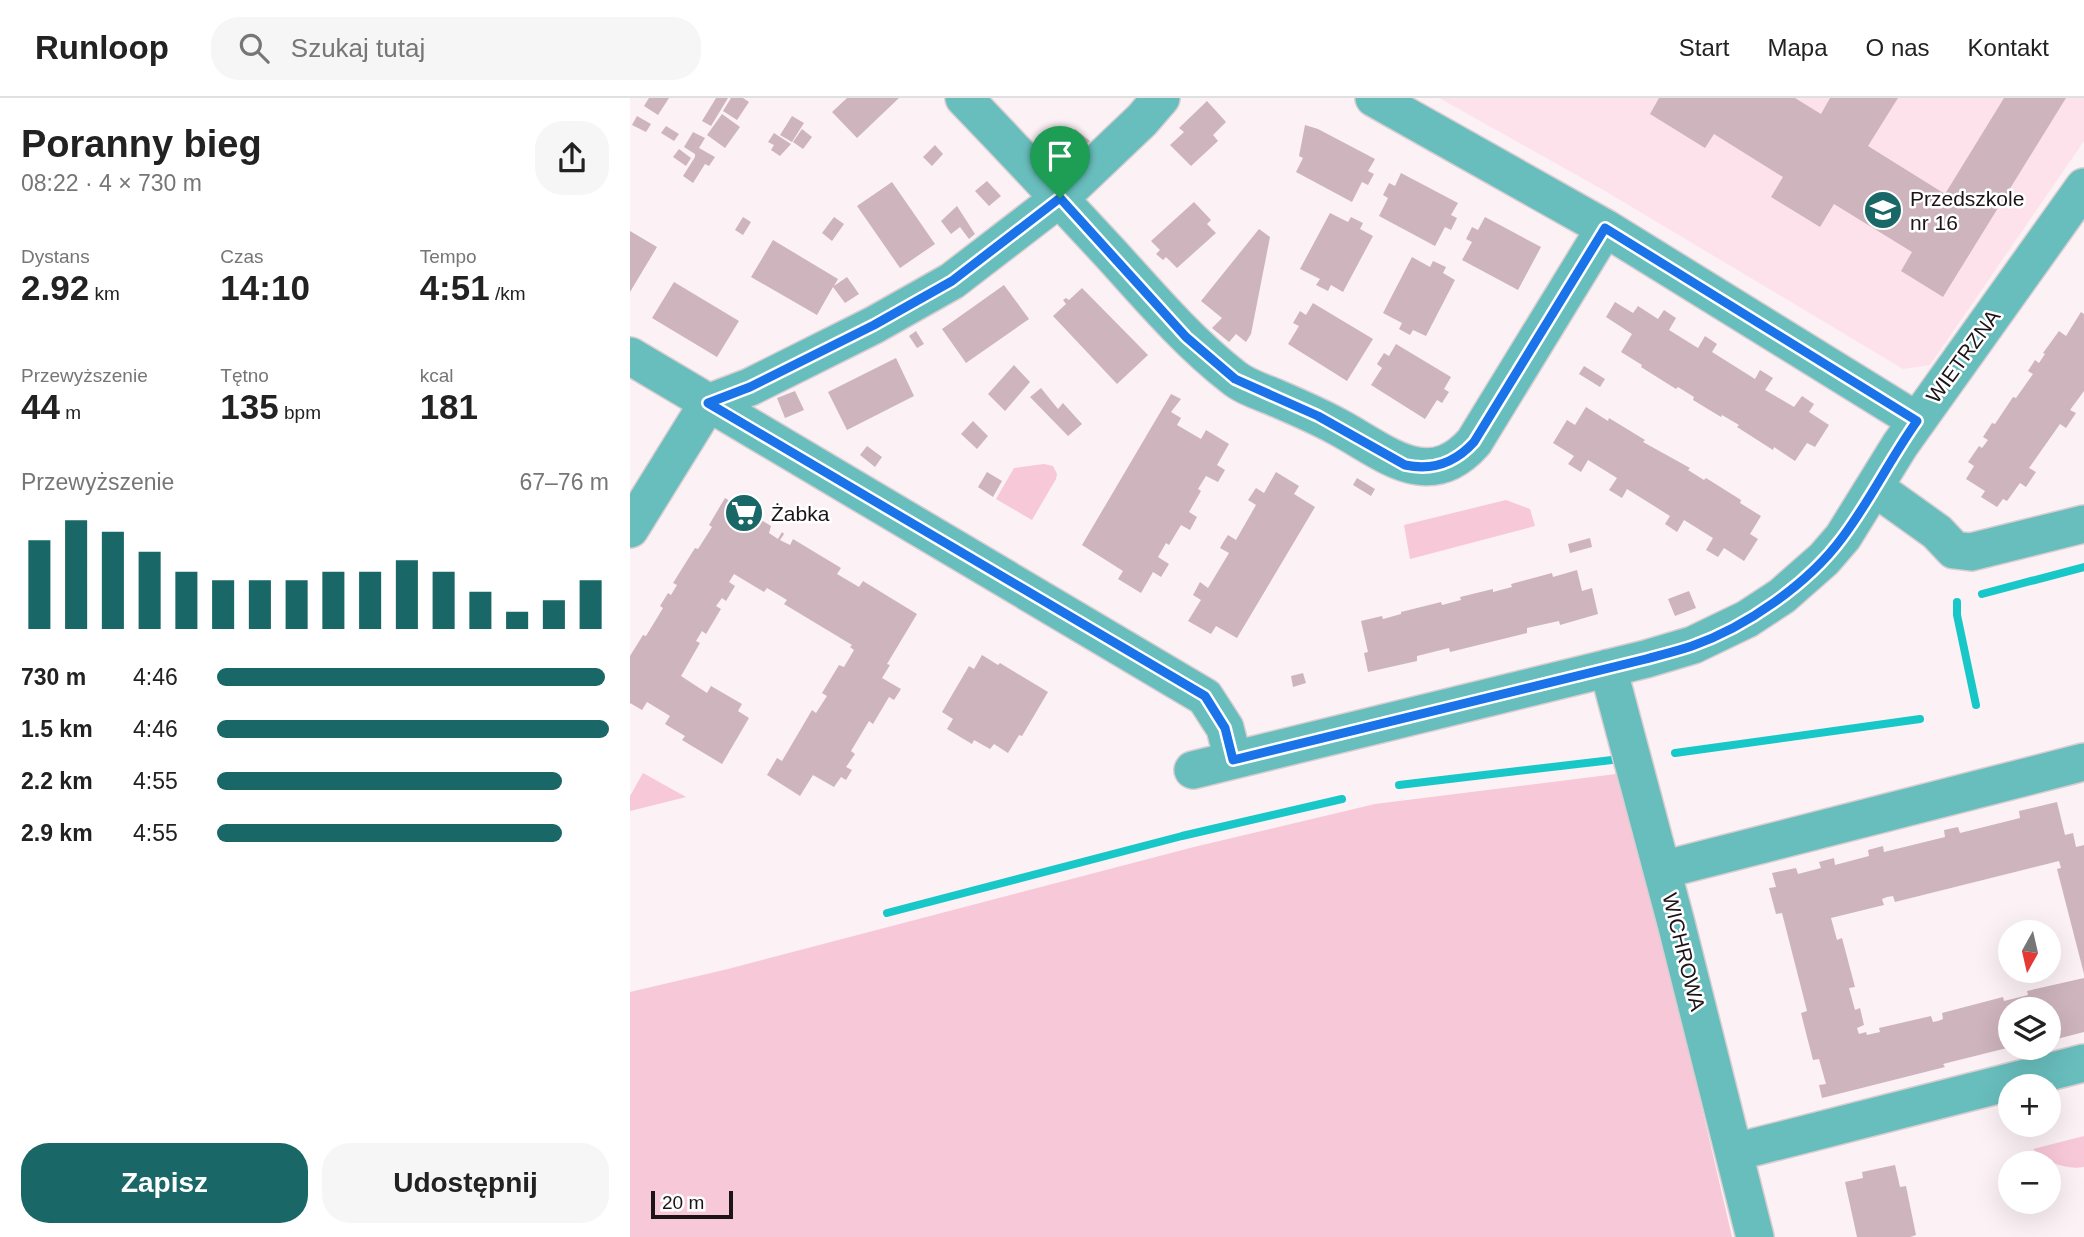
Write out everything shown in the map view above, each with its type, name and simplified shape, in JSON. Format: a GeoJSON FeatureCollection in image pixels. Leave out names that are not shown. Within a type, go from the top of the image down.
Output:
{"type":"FeatureCollection","features":[{"type":"Feature","properties":{"kind":"street"},"geometry":{"type":"LineString","coordinates":[[964,98],[1060,198],[1186,337],[1235,379],[1318,416],[1395,460],[1416,467],[1449,462],[1459,457],[1474,442],[1605,228]]}},
{"type":"Feature","properties":{"kind":"street"},"geometry":{"type":"LineString","coordinates":[[630,529],[708,403],[750,387],[874,325],[952,281],[1060,198],[1142,120],[1161,98]]}},
{"type":"Feature","properties":{"kind":"street","name":"WIETRZNA"},"geometry":{"type":"LineString","coordinates":[[1374,98],[1605,228],[1917,421],[2078,210]]}},
{"type":"Feature","properties":{"kind":"street"},"geometry":{"type":"LineString","coordinates":[[630,356],[1205,696],[1225,728],[1233,760]]}},
{"type":"Feature","properties":{"kind":"street"},"geometry":{"type":"LineString","coordinates":[[1193,771],[1693,645],[1747,620],[1782,596],[1837,544],[1917,421]]}},
{"type":"Feature","properties":{"kind":"street"},"geometry":{"type":"LineString","coordinates":[[1874,487],[1937,532],[1954,550],[1970,552],[2084,524]]}},
{"type":"Feature","properties":{"kind":"street","name":"WICHROWA"},"geometry":{"type":"LineString","coordinates":[[1608,668],[1755,1237]]}},
{"type":"Feature","properties":{"kind":"street"},"geometry":{"type":"LineString","coordinates":[[1662,870],[2084,762]]}},
{"type":"Feature","properties":{"kind":"street"},"geometry":{"type":"LineString","coordinates":[[1735,1152],[2084,1063]]}},
{"type":"Feature","properties":{"kind":"shaded area"},"geometry":{"type":"Polygon","coordinates":[[[1439,98],[2084,98],[2084,141],[1930,365],[1903,369],[1605,191],[1439,98]]]}},
{"type":"Feature","properties":{"kind":"shaded area"},"geometry":{"type":"Polygon","coordinates":[[[1044,464],[1053,466],[1056,479],[1032,520],[996,499],[1014,468],[1044,464]]]}},
{"type":"Feature","properties":{"kind":"shaded area"},"geometry":{"type":"Polygon","coordinates":[[[1506,500],[1530,509],[1535,526],[1410,559],[1404,525],[1506,500]]]}},
{"type":"Feature","properties":{"kind":"shaded area"},"geometry":{"type":"Polygon","coordinates":[[[643,773],[686,797],[630,811],[630,796],[643,773]]]}},
{"type":"Feature","properties":{"kind":"shaded area"},"geometry":{"type":"Polygon","coordinates":[[[1616,774],[1678,1005],[1732,1237],[630,1237],[630,992],[728,969],[1194,847],[1375,804],[1616,774]]]}},
{"type":"Feature","properties":{"kind":"shaded area"},"geometry":{"type":"Polygon","coordinates":[[[2084,1136],[2084,1167],[2061,1165],[2061,1151],[2033,1149],[2084,1136]]]}},
{"type":"Feature","properties":{"kind":"building"},"geometry":{"type":"Polygon","coordinates":[[[649,98],[669,98],[658,115],[644,106],[649,98]]]}},
{"type":"Feature","properties":{"kind":"building"},"geometry":{"type":"Polygon","coordinates":[[[716,98],[728,98],[711,126],[702,121],[716,98]]]}},
{"type":"Feature","properties":{"kind":"building"},"geometry":{"type":"Polygon","coordinates":[[[731,98],[743,98],[749,102],[737,120],[723,111],[731,98]]]}},
{"type":"Feature","properties":{"kind":"building"},"geometry":{"type":"Polygon","coordinates":[[[847,98],[899,98],[857,138],[832,112],[847,98]]]}},
{"type":"Feature","properties":{"kind":"building"},"geometry":{"type":"Polygon","coordinates":[[[1659,98],[1795,98],[1821,114],[1830,98],[1898,98],[1868,146],[1945,194],[2004,98],[2066,98],[1943,297],[1901,271],[1912,252],[1834,204],[1820,227],[1771,197],[1783,177],[1714,134],[1705,148],[1650,114],[1659,98]]]}},
{"type":"Feature","properties":{"kind":"building"},"geometry":{"type":"Polygon","coordinates":[[[1207,101],[1226,122],[1213,135],[1218,141],[1191,166],[1170,145],[1184,132],[1179,128],[1207,101]]]}},
{"type":"Feature","properties":{"kind":"building"},"geometry":{"type":"Polygon","coordinates":[[[722,114],[740,127],[725,148],[707,135],[722,114]]]}},
{"type":"Feature","properties":{"kind":"building"},"geometry":{"type":"Polygon","coordinates":[[[637,116],[651,124],[646,132],[632,125],[637,116]]]}},
{"type":"Feature","properties":{"kind":"building"},"geometry":{"type":"Polygon","coordinates":[[[792,116],[804,123],[792,142],[780,135],[792,116]]]}},
{"type":"Feature","properties":{"kind":"building"},"geometry":{"type":"Polygon","coordinates":[[[1305,125],[1375,159],[1368,171],[1374,174],[1368,185],[1362,182],[1352,202],[1296,172],[1303,158],[1299,156],[1305,125]]]}},
{"type":"Feature","properties":{"kind":"building"},"geometry":{"type":"Polygon","coordinates":[[[666,126],[679,134],[674,141],[661,133],[666,126]]]}},
{"type":"Feature","properties":{"kind":"building"},"geometry":{"type":"Polygon","coordinates":[[[802,129],[812,137],[803,149],[793,142],[802,129]]]}},
{"type":"Feature","properties":{"kind":"building"},"geometry":{"type":"Polygon","coordinates":[[[1075,129],[1090,141],[1084,147],[1070,135],[1075,129]]]}},
{"type":"Feature","properties":{"kind":"building"},"geometry":{"type":"Polygon","coordinates":[[[693,132],[705,138],[699,148],[715,157],[709,166],[705,164],[693,183],[683,176],[695,157],[695,154],[684,147],[693,132]]]}},
{"type":"Feature","properties":{"kind":"building"},"geometry":{"type":"Polygon","coordinates":[[[774,133],[791,144],[780,156],[771,150],[774,145],[768,142],[774,133]]]}},
{"type":"Feature","properties":{"kind":"building"},"geometry":{"type":"Polygon","coordinates":[[[935,145],[943,154],[932,166],[923,157],[935,145]]]}},
{"type":"Feature","properties":{"kind":"building"},"geometry":{"type":"Polygon","coordinates":[[[679,149],[691,158],[686,166],[673,157],[679,149]]]}},
{"type":"Feature","properties":{"kind":"building"},"geometry":{"type":"Polygon","coordinates":[[[1401,173],[1458,203],[1451,215],[1457,218],[1451,230],[1445,227],[1435,246],[1379,216],[1388,198],[1383,195],[1389,183],[1395,186],[1401,173]]]}},
{"type":"Feature","properties":{"kind":"building"},"geometry":{"type":"Polygon","coordinates":[[[987,181],[1001,196],[989,206],[975,191],[987,181]]]}},
{"type":"Feature","properties":{"kind":"building"},"geometry":{"type":"Polygon","coordinates":[[[892,182],[935,244],[900,268],[857,206],[892,182]]]}},
{"type":"Feature","properties":{"kind":"building"},"geometry":{"type":"Polygon","coordinates":[[[1194,202],[1211,220],[1207,224],[1216,233],[1177,268],[1166,257],[1163,260],[1156,254],[1160,250],[1151,241],[1194,202]]]}},
{"type":"Feature","properties":{"kind":"building"},"geometry":{"type":"Polygon","coordinates":[[[957,206],[975,234],[969,239],[960,227],[951,234],[941,221],[957,206]]]}},
{"type":"Feature","properties":{"kind":"building"},"geometry":{"type":"Polygon","coordinates":[[[1330,213],[1348,222],[1351,217],[1363,223],[1360,229],[1373,236],[1343,292],[1331,285],[1328,291],[1316,285],[1320,279],[1300,269],[1330,213]]]}},
{"type":"Feature","properties":{"kind":"building"},"geometry":{"type":"Polygon","coordinates":[[[743,217],[751,222],[743,235],[735,230],[743,217]]]}},
{"type":"Feature","properties":{"kind":"building"},"geometry":{"type":"Polygon","coordinates":[[[834,217],[844,224],[832,241],[822,233],[834,217]]]}},
{"type":"Feature","properties":{"kind":"building"},"geometry":{"type":"Polygon","coordinates":[[[1485,217],[1541,247],[1518,290],[1462,260],[1472,242],[1466,239],[1472,227],[1478,230],[1485,217]]]}},
{"type":"Feature","properties":{"kind":"building"},"geometry":{"type":"Polygon","coordinates":[[[1259,229],[1270,237],[1251,334],[1246,342],[1236,334],[1229,342],[1212,328],[1222,318],[1201,301],[1259,229]]]}},
{"type":"Feature","properties":{"kind":"building"},"geometry":{"type":"Polygon","coordinates":[[[630,231],[657,247],[630,292],[630,231]]]}},
{"type":"Feature","properties":{"kind":"building"},"geometry":{"type":"Polygon","coordinates":[[[773,240],[838,279],[834,286],[847,277],[859,294],[845,303],[833,287],[817,315],[751,277],[773,240]]]}},
{"type":"Feature","properties":{"kind":"building"},"geometry":{"type":"Polygon","coordinates":[[[1412,257],[1430,267],[1433,261],[1446,267],[1443,273],[1455,280],[1426,336],[1413,330],[1410,335],[1399,329],[1402,323],[1383,313],[1412,257]]]}},
{"type":"Feature","properties":{"kind":"building"},"geometry":{"type":"Polygon","coordinates":[[[674,282],[739,321],[717,357],[652,318],[674,282]]]}},
{"type":"Feature","properties":{"kind":"building"},"geometry":{"type":"Polygon","coordinates":[[[1004,285],[1029,319],[966,363],[942,329],[1004,285]]]}},
{"type":"Feature","properties":{"kind":"building"},"geometry":{"type":"Polygon","coordinates":[[[1082,288],[1148,355],[1117,384],[1053,316],[1066,304],[1063,300],[1069,300],[1082,288]]]}},
{"type":"Feature","properties":{"kind":"building"},"geometry":{"type":"Polygon","coordinates":[[[1615,302],[1633,313],[1638,306],[1658,319],[1664,310],[1676,318],[1669,330],[1698,348],[1705,336],[1717,344],[1712,352],[1755,379],[1760,370],[1773,378],[1765,390],[1794,407],[1802,396],[1814,404],[1809,412],[1829,425],[1815,447],[1807,443],[1795,461],[1737,427],[1739,425],[1693,400],[1694,397],[1678,387],[1676,389],[1641,367],[1642,365],[1621,352],[1632,334],[1606,317],[1615,302]]]}},
{"type":"Feature","properties":{"kind":"building"},"geometry":{"type":"Polygon","coordinates":[[[1313,303],[1373,339],[1347,381],[1288,344],[1299,326],[1293,323],[1300,311],[1306,315],[1313,303]]]}},
{"type":"Feature","properties":{"kind":"building"},"geometry":{"type":"Polygon","coordinates":[[[2081,312],[2084,314],[2084,391],[2070,410],[2076,413],[2066,428],[2060,424],[2029,468],[2036,472],[2026,487],[2020,483],[2007,501],[2003,499],[1997,507],[1981,497],[1985,491],[1966,479],[1974,466],[1968,462],[1979,446],[1982,448],[1988,440],[1983,437],[1992,423],[1995,424],[2033,374],[2028,371],[2035,360],[2039,363],[2059,331],[2066,336],[2081,312]]]}},
{"type":"Feature","properties":{"kind":"building"},"geometry":{"type":"Polygon","coordinates":[[[916,331],[924,344],[917,348],[909,336],[916,331]]]}},
{"type":"Feature","properties":{"kind":"building"},"geometry":{"type":"Polygon","coordinates":[[[1396,344],[1451,377],[1444,389],[1449,392],[1442,403],[1437,400],[1425,419],[1371,385],[1382,368],[1377,364],[1384,353],[1389,356],[1396,344]]]}},
{"type":"Feature","properties":{"kind":"building"},"geometry":{"type":"Polygon","coordinates":[[[896,358],[914,396],[847,430],[828,392],[896,358]]]}},
{"type":"Feature","properties":{"kind":"building"},"geometry":{"type":"Polygon","coordinates":[[[1014,365],[1030,382],[1005,411],[988,394],[1014,365]]]}},
{"type":"Feature","properties":{"kind":"building"},"geometry":{"type":"Polygon","coordinates":[[[1584,366],[1605,379],[1600,387],[1579,374],[1584,366]]]}},
{"type":"Feature","properties":{"kind":"building"},"geometry":{"type":"Polygon","coordinates":[[[1041,388],[1058,409],[1063,403],[1082,424],[1068,436],[1030,397],[1041,388]]]}},
{"type":"Feature","properties":{"kind":"building"},"geometry":{"type":"Polygon","coordinates":[[[795,391],[804,410],[785,418],[777,398],[795,391]]]}},
{"type":"Feature","properties":{"kind":"building"},"geometry":{"type":"Polygon","coordinates":[[[1171,394],[1181,399],[1171,412],[1181,418],[1177,425],[1201,439],[1206,430],[1229,444],[1217,465],[1225,470],[1218,482],[1206,476],[1198,489],[1201,491],[1189,512],[1197,517],[1190,530],[1181,525],[1169,545],[1166,543],[1158,557],[1169,564],[1161,577],[1153,572],[1141,593],[1118,579],[1123,571],[1082,545],[1171,394]]]}},
{"type":"Feature","properties":{"kind":"building"},"geometry":{"type":"Polygon","coordinates":[[[1586,407],[1608,421],[1609,418],[1645,440],[1643,442],[1690,468],[1688,470],[1741,500],[1740,503],[1761,516],[1750,534],[1758,539],[1744,561],[1724,548],[1718,557],[1706,550],[1713,538],[1684,520],[1677,532],[1665,524],[1670,516],[1627,489],[1622,498],[1609,490],[1617,478],[1588,460],[1581,472],[1568,464],[1574,456],[1553,443],[1567,420],[1575,425],[1586,407]]]}},
{"type":"Feature","properties":{"kind":"building"},"geometry":{"type":"Polygon","coordinates":[[[973,421],[988,436],[977,449],[961,434],[973,421]]]}},
{"type":"Feature","properties":{"kind":"building"},"geometry":{"type":"Polygon","coordinates":[[[867,446],[882,457],[875,467],[860,455],[867,446]]]}},
{"type":"Feature","properties":{"kind":"building"},"geometry":{"type":"Polygon","coordinates":[[[987,472],[1002,481],[993,497],[978,487],[987,472]]]}},
{"type":"Feature","properties":{"kind":"building"},"geometry":{"type":"Polygon","coordinates":[[[1276,472],[1299,486],[1294,494],[1315,507],[1237,638],[1216,626],[1211,634],[1188,621],[1201,600],[1193,595],[1200,582],[1208,588],[1229,553],[1220,548],[1224,541],[1228,535],[1236,540],[1256,505],[1248,500],[1256,488],[1264,493],[1276,472]]]}},
{"type":"Feature","properties":{"kind":"building"},"geometry":{"type":"Polygon","coordinates":[[[1357,478],[1375,489],[1371,496],[1353,485],[1357,478]]]}},
{"type":"Feature","properties":{"kind":"building"},"geometry":{"type":"Polygon","coordinates":[[[725,498],[771,526],[769,533],[778,539],[782,532],[784,534],[780,540],[790,545],[793,539],[841,568],[837,574],[859,587],[863,581],[917,614],[887,664],[890,665],[882,678],[901,689],[894,700],[889,697],[873,724],[869,721],[851,751],[855,754],[846,767],[852,770],[846,780],[841,777],[834,787],[813,775],[800,796],[767,775],[777,758],[782,761],[812,710],[816,713],[827,696],[822,693],[839,665],[844,667],[854,650],[850,647],[852,645],[784,604],[787,600],[767,588],[764,592],[734,574],[729,582],[735,586],[726,601],[722,598],[716,606],[721,609],[706,634],[702,631],[696,641],[700,643],[681,676],[707,693],[711,686],[742,704],[738,711],[749,718],[722,764],[682,740],[685,736],[665,724],[670,716],[647,702],[642,710],[630,703],[630,656],[657,618],[668,593],[671,595],[677,585],[673,583],[695,548],[698,549],[712,527],[709,525],[725,498]]]}},
{"type":"Feature","properties":{"kind":"building"},"geometry":{"type":"Polygon","coordinates":[[[1590,538],[1592,547],[1570,553],[1568,544],[1590,538]]]}},
{"type":"Feature","properties":{"kind":"building"},"geometry":{"type":"Polygon","coordinates":[[[1577,570],[1582,591],[1592,588],[1598,614],[1560,625],[1559,621],[1527,628],[1527,633],[1450,652],[1449,648],[1417,656],[1417,661],[1368,672],[1364,653],[1368,652],[1361,621],[1382,616],[1383,619],[1441,602],[1442,605],[1461,600],[1460,597],[1512,587],[1511,584],[1552,573],[1553,577],[1577,570]]]}},
{"type":"Feature","properties":{"kind":"building"},"geometry":{"type":"Polygon","coordinates":[[[1689,591],[1696,608],[1675,616],[1668,599],[1689,591]]]}},
{"type":"Feature","properties":{"kind":"building"},"geometry":{"type":"Polygon","coordinates":[[[982,655],[1048,692],[1022,736],[1019,735],[1008,753],[994,744],[990,749],[974,740],[972,744],[947,729],[953,719],[942,712],[969,666],[974,669],[982,655]]]}},
{"type":"Feature","properties":{"kind":"building"},"geometry":{"type":"Polygon","coordinates":[[[1303,673],[1306,683],[1293,687],[1291,676],[1303,673]]]}},
{"type":"Feature","properties":{"kind":"building"},"geometry":{"type":"Polygon","coordinates":[[[2057,802],[2065,835],[2073,833],[2076,847],[2084,845],[2084,974],[2057,869],[2061,868],[2059,861],[1895,902],[1893,896],[1887,897],[1882,899],[1884,905],[1831,918],[1837,940],[1842,938],[1855,987],[1849,988],[1855,1010],[1860,1008],[1864,1025],[1857,1028],[1859,1034],[1880,1032],[1879,1028],[1931,1016],[1933,1022],[1938,1021],[1943,1019],[1942,1013],[1998,998],[1998,1050],[1943,1064],[1945,1067],[1822,1098],[1819,1085],[1826,1084],[1819,1059],[1813,1060],[1807,1037],[1801,1013],[1807,1011],[1782,913],[1776,914],[1769,888],[1776,887],[1772,873],[1796,868],[1798,874],[1821,868],[1819,862],[1834,858],[1835,865],[1869,856],[1868,850],[1883,846],[1884,852],[1945,837],[1944,830],[1958,827],[1960,833],[2020,818],[2019,811],[2057,802]]]}},
{"type":"Feature","properties":{"kind":"building"},"geometry":{"type":"Polygon","coordinates":[[[2084,978],[2084,1032],[2061,1038],[2061,997],[2020,997],[2028,995],[2027,991],[2084,978]]]}},
{"type":"Feature","properties":{"kind":"building"},"geometry":{"type":"Polygon","coordinates":[[[1895,1165],[1900,1187],[1906,1186],[1916,1235],[1857,1237],[1845,1182],[1863,1178],[1862,1172],[1895,1165]]]}},
{"type":"Feature","properties":{"kind":"waterway"},"geometry":{"type":"LineString","coordinates":[[1982,594],[2084,567]]}},
{"type":"Feature","properties":{"kind":"waterway"},"geometry":{"type":"LineString","coordinates":[[1957,602],[1957,615],[1976,705]]}},
{"type":"Feature","properties":{"kind":"waterway"},"geometry":{"type":"LineString","coordinates":[[1675,753],[1920,719]]}},
{"type":"Feature","properties":{"kind":"waterway"},"geometry":{"type":"LineString","coordinates":[[1399,785],[1612,760]]}},
{"type":"Feature","properties":{"kind":"waterway"},"geometry":{"type":"LineString","coordinates":[[887,913],[1182,836],[1342,799]]}},
{"type":"Feature","properties":{"kind":"place","name":"Przedszkole nr 16"},"geometry":{"type":"Point","coordinates":[1883,210]}},
{"type":"Feature","properties":{"kind":"place","name":"Żabka"},"geometry":{"type":"Point","coordinates":[744,513]}},
{"type":"Feature","properties":{"kind":"route"},"geometry":{"type":"LineString","coordinates":[[1060,198],[1186,337],[1235,379],[1318,416],[1405,465],[1439,466],[1459,457],[1474,442],[1605,228],[1917,421],[1843,537],[1824,559],[1782,596],[1747,620],[1721,633],[1693,645],[1646,659],[1233,760],[1225,728],[1205,696],[708,403],[750,387],[874,325],[952,281],[1060,198]]}}]}
